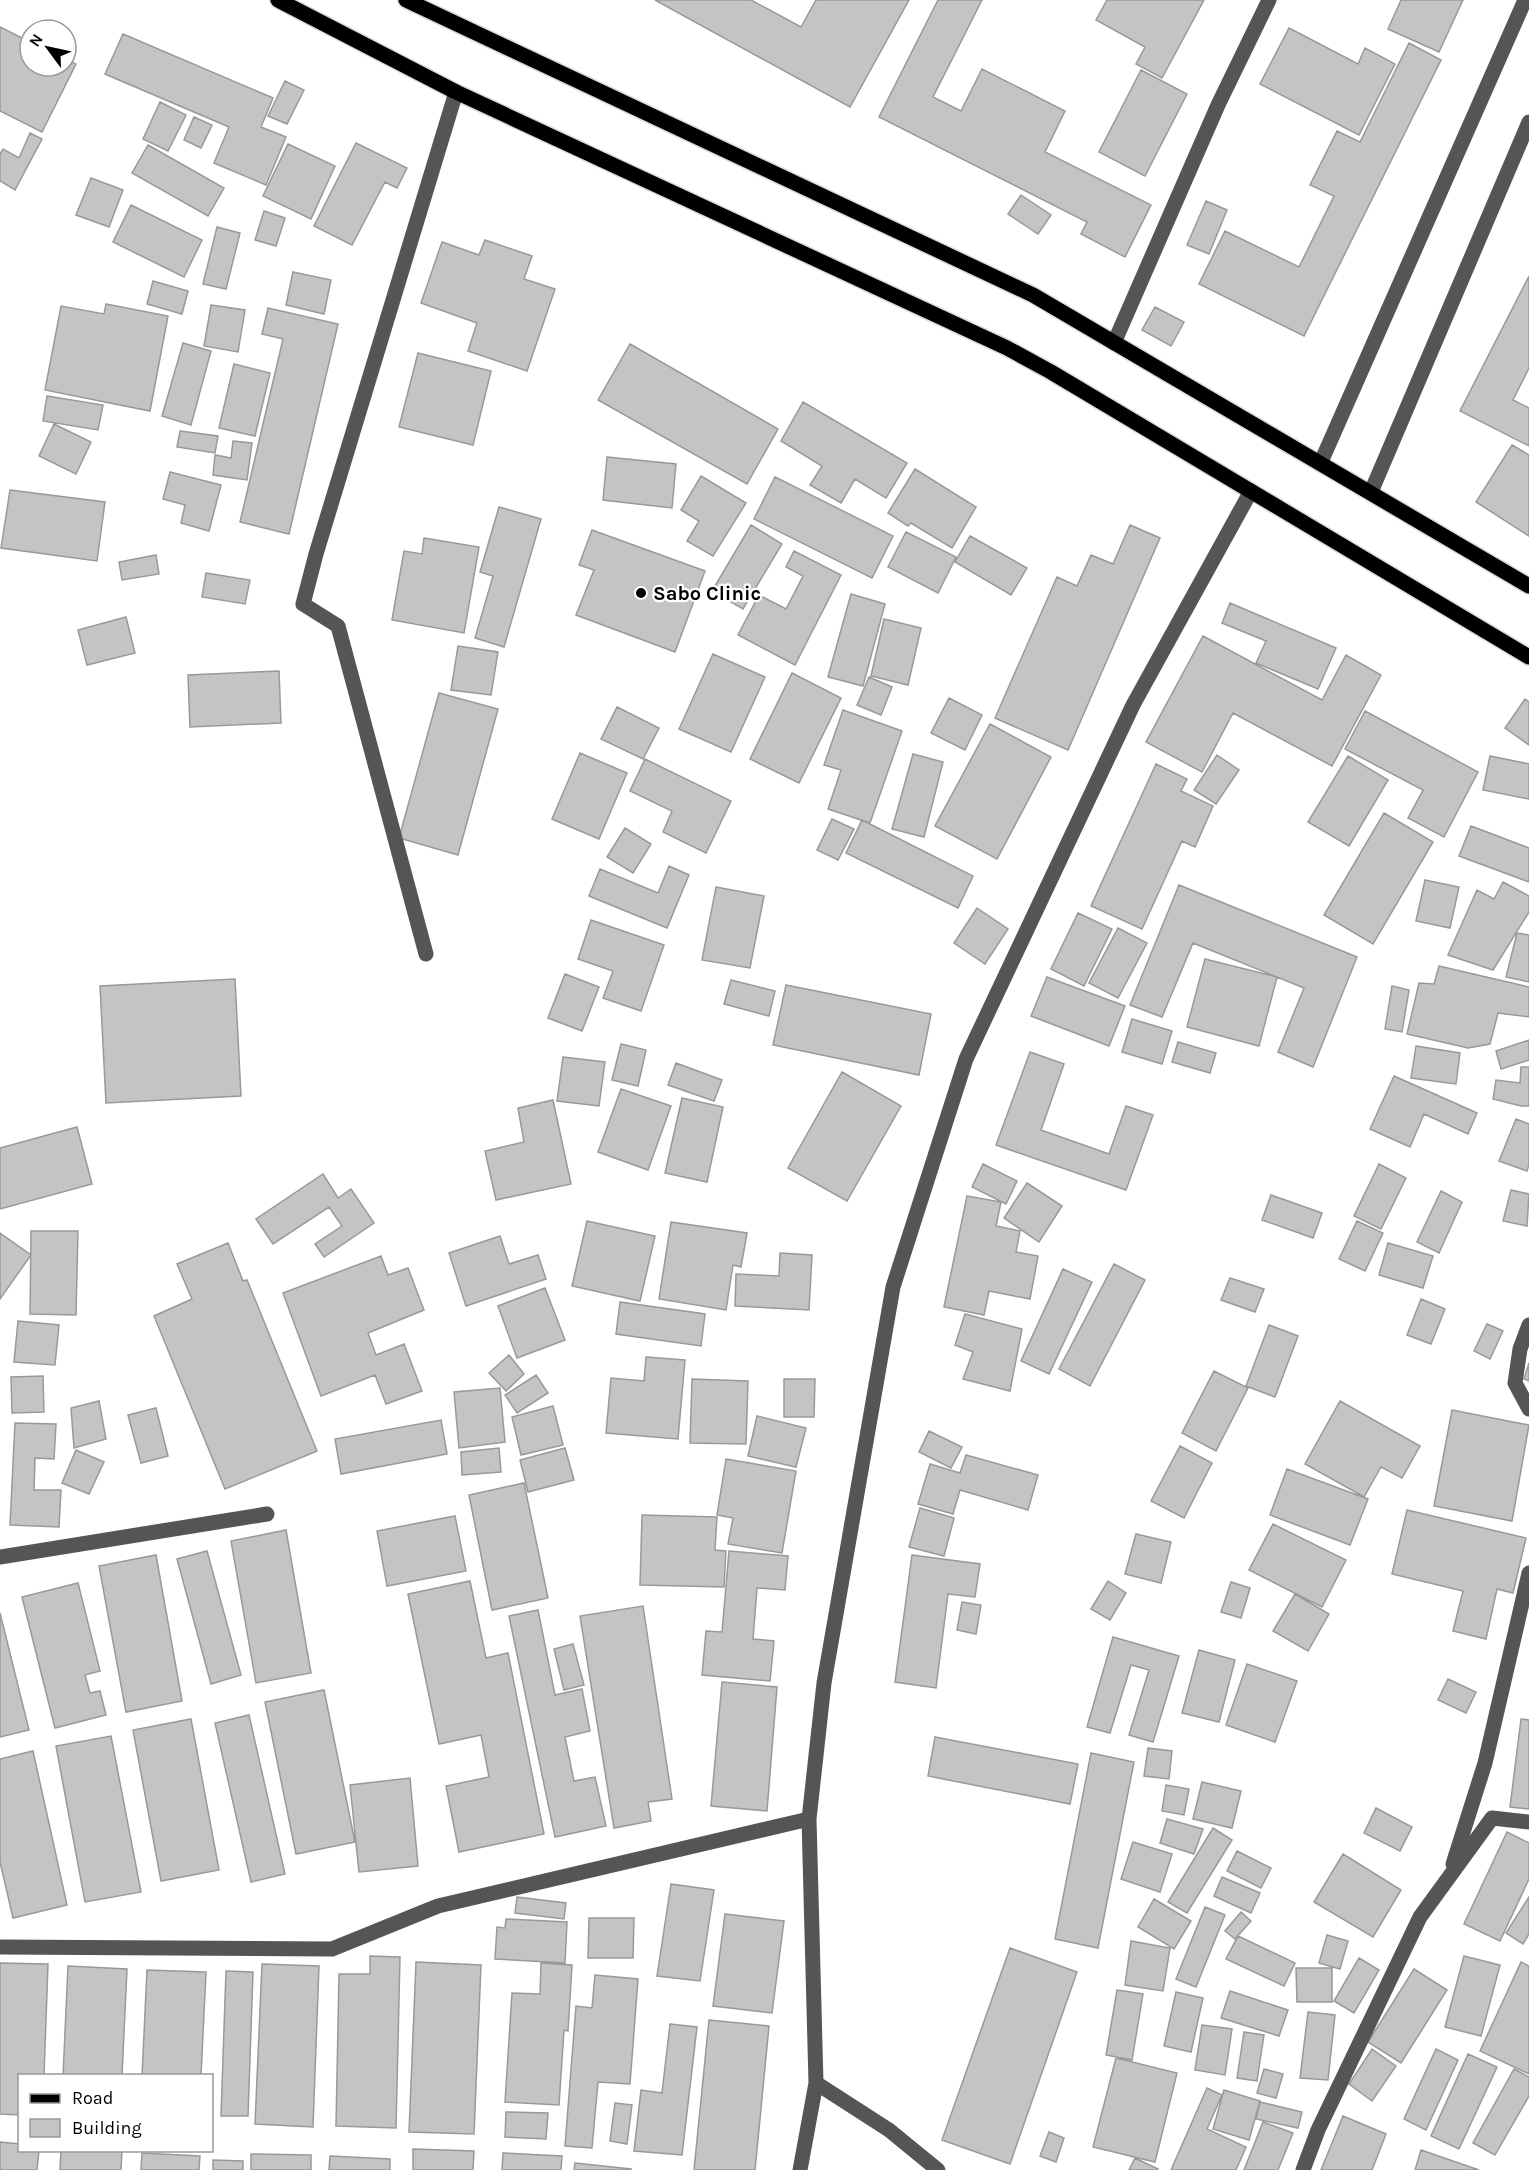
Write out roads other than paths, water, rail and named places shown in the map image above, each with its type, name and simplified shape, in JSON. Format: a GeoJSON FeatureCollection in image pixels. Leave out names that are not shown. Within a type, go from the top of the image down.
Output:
{"type":"FeatureCollection","features":[{"type":"Feature","properties":{"kind":"main road"},"geometry":{"type":"LineString","coordinates":[[278,0],[456,92],[1007,348],[1251,490],[1529,657]]}},
{"type":"Feature","properties":{"kind":"main road"},"geometry":{"type":"LineString","coordinates":[[406,0],[1033,295],[1529,586]]}},
{"type":"Feature","properties":{"kind":"street"},"geometry":{"type":"LineString","coordinates":[[1114,343],[1218,105],[1269,0]]}},
{"type":"Feature","properties":{"kind":"street"},"geometry":{"type":"LineString","coordinates":[[1321,462],[1525,0]]}},
{"type":"Feature","properties":{"kind":"street"},"geometry":{"type":"LineString","coordinates":[[426,954],[338,627],[303,604],[316,554],[456,92]]}},
{"type":"Feature","properties":{"kind":"street"},"geometry":{"type":"LineString","coordinates":[[1371,492],[1529,122]]}},
{"type":"Feature","properties":{"kind":"street"},"geometry":{"type":"LineString","coordinates":[[800,2170],[816,2083],[809,1819],[824,1683],[893,1287],[966,1059],[1133,705],[1251,490]]}},
{"type":"Feature","properties":{"kind":"street"},"geometry":{"type":"LineString","coordinates":[[1529,1325],[1520,1349],[1515,1383],[1529,1409]]}},
{"type":"Feature","properties":{"kind":"street"},"geometry":{"type":"LineString","coordinates":[[0,1557],[267,1514]]}},
{"type":"Feature","properties":{"kind":"street"},"geometry":{"type":"LineString","coordinates":[[1450,1875],[1485,1763],[1529,1574]]}},
{"type":"Feature","properties":{"kind":"street"},"geometry":{"type":"LineString","coordinates":[[1303,2170],[1318,2130],[1420,1917],[1492,1818],[1529,1822]]}},
{"type":"Feature","properties":{"kind":"street"},"geometry":{"type":"LineString","coordinates":[[0,1947],[332,1949],[438,1906],[809,1819]]}},
{"type":"Feature","properties":{"kind":"street"},"geometry":{"type":"LineString","coordinates":[[816,2083],[889,2130],[938,2170]]}},
{"type":"Feature","properties":{"kind":"place","name":"Sabo Clinic"},"geometry":{"type":"Point","coordinates":[641,593]}}]}
